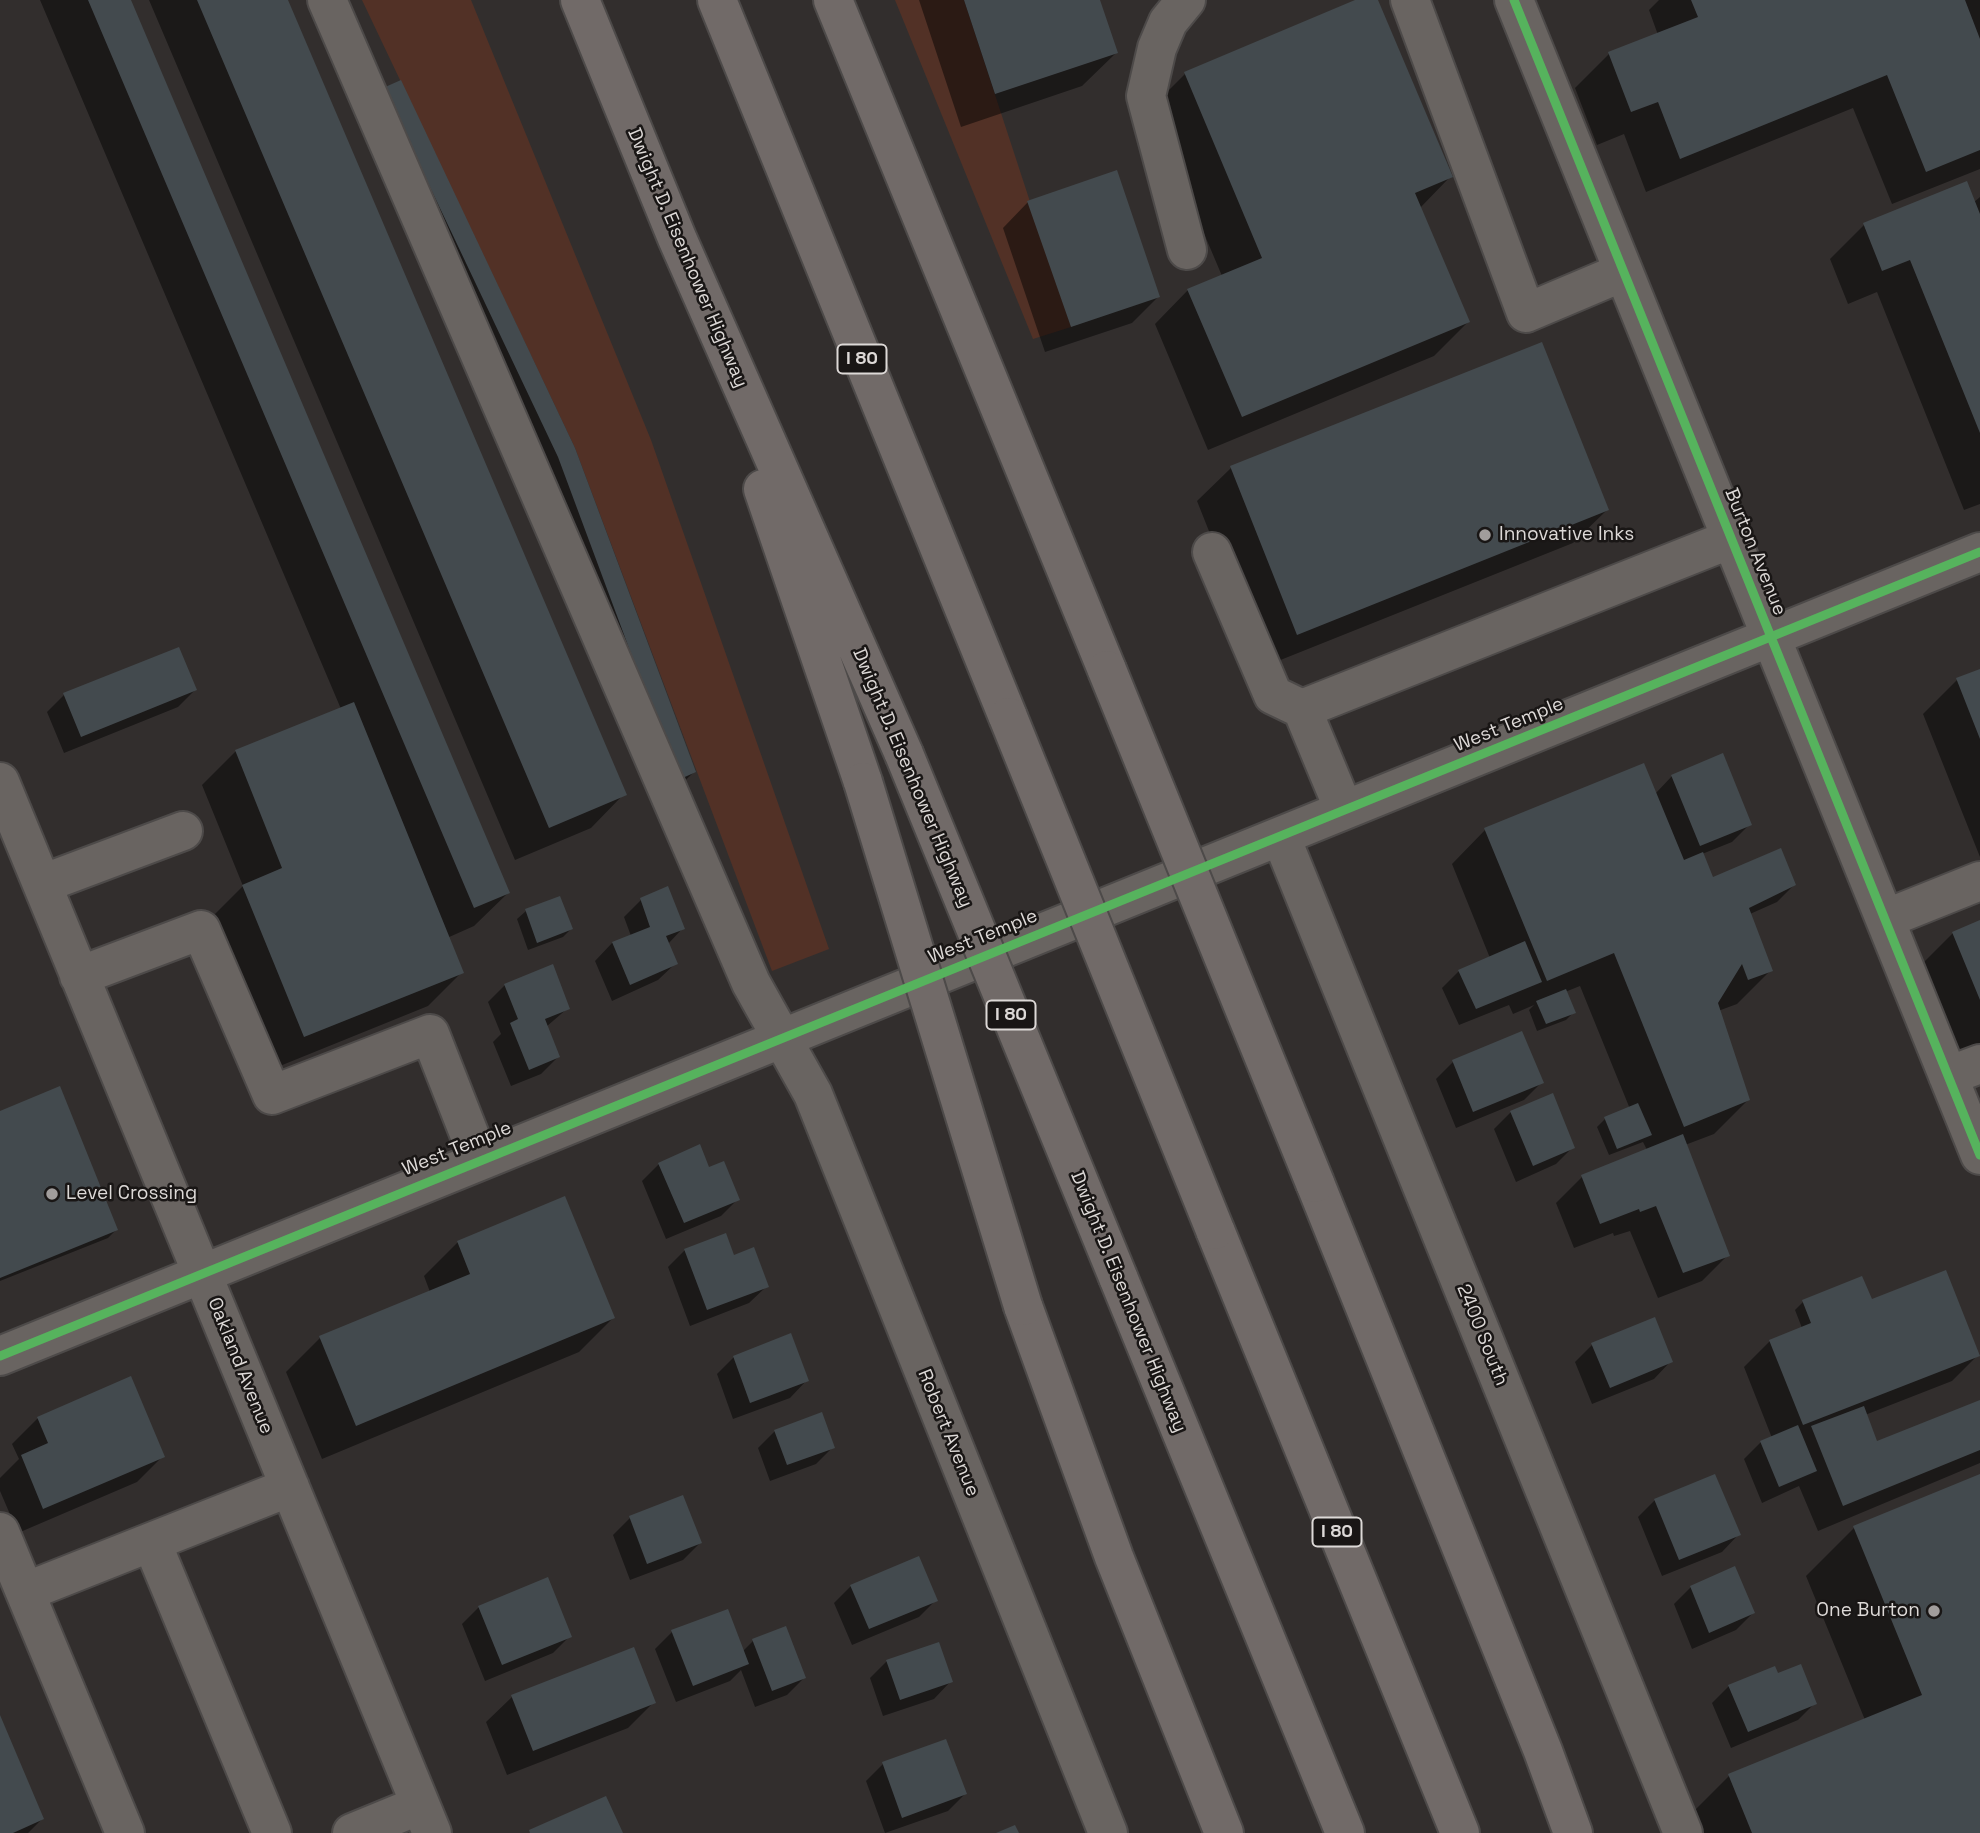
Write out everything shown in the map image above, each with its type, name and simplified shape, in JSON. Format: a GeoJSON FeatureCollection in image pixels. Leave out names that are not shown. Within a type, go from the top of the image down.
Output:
{"type":"FeatureCollection","features":[{"type":"Feature","properties":{"kind":"highway","name":"Dwight D. Eisenhower Highway"},"geometry":{"type":"LineString","coordinates":[[580,0],[677,238],[904,754],[1345,1833]]}},
{"type":"Feature","properties":{"kind":"highway","name":"I 80"},"geometry":{"type":"LineString","coordinates":[[717,0],[1460,1833]]}},
{"type":"Feature","properties":{"kind":"highway"},"geometry":{"type":"LineString","coordinates":[[833,0],[1315,1183],[1543,1751],[1573,1833]]}},
{"type":"Feature","properties":{"kind":"highway"},"geometry":{"type":"LineString","coordinates":[[677,238],[863,782],[1023,1306],[1114,1557],[1224,1833]]}},
{"type":"Feature","properties":{"kind":"highway"},"geometry":{"type":"LineString","coordinates":[[1543,1751],[1585,1833]]}},
{"type":"Feature","properties":{"kind":"street","name":"Robert Avenue"},"geometry":{"type":"LineString","coordinates":[[327,0],[751,983],[813,1094],[1108,1833]]}},
{"type":"Feature","properties":{"kind":"street"},"geometry":{"type":"LineString","coordinates":[[1410,0],[1526,313],[1623,272]]}},
{"type":"Feature","properties":{"kind":"street","name":"Burton Avenue"},"geometry":{"type":"LineString","coordinates":[[1514,0],[1885,919],[1964,1070],[1980,1155]]}},
{"type":"Feature","properties":{"kind":"street"},"geometry":{"type":"LineString","coordinates":[[1179,4],[1157,48],[1146,96],[1187,250]]}},
{"type":"Feature","properties":{"kind":"street"},"geometry":{"type":"LineString","coordinates":[[1302,709],[1731,539]]}},
{"type":"Feature","properties":{"kind":"street"},"geometry":{"type":"LineString","coordinates":[[1212,552],[1273,695],[1302,709],[1344,810]]}},
{"type":"Feature","properties":{"kind":"street","name":"West Temple"},"geometry":{"type":"LineString","coordinates":[[0,1356],[479,1159],[1281,837],[1980,552]]}},
{"type":"Feature","properties":{"kind":"street","name":"Oakland Avenue"},"geometry":{"type":"LineString","coordinates":[[0,782],[426,1819]]}},
{"type":"Feature","properties":{"kind":"street"},"geometry":{"type":"LineString","coordinates":[[42,884],[183,831]]}},
{"type":"Feature","properties":{"kind":"street","name":"2400 South"},"geometry":{"type":"LineString","coordinates":[[1281,837],[1683,1833]]}},
{"type":"Feature","properties":{"kind":"street"},"geometry":{"type":"LineString","coordinates":[[1885,919],[1980,881]]}},
{"type":"Feature","properties":{"kind":"street"},"geometry":{"type":"LineString","coordinates":[[79,975],[201,930],[272,1095],[430,1034],[479,1159]]}},
{"type":"Feature","properties":{"kind":"street"},"geometry":{"type":"LineString","coordinates":[[25,1592],[289,1487]]}},
{"type":"Feature","properties":{"kind":"street"},"geometry":{"type":"LineString","coordinates":[[0,1532],[125,1833]]}},
{"type":"Feature","properties":{"kind":"street"},"geometry":{"type":"LineString","coordinates":[[152,1543],[272,1833]]}},
{"type":"Feature","properties":{"kind":"street"},"geometry":{"type":"LineString","coordinates":[[352,1833],[426,1819]]}},
{"type":"Feature","properties":{"kind":"shaded area"},"geometry":{"type":"Polygon","coordinates":[[[362,0],[471,0],[651,440],[829,949],[772,971],[575,448],[362,0]]]}},
{"type":"Feature","properties":{"kind":"shaded area"},"geometry":{"type":"Polygon","coordinates":[[[895,0],[964,0],[1071,327],[1033,339],[895,0]]]}},
{"type":"Feature","properties":{"kind":"building"},"geometry":{"type":"Polygon","coordinates":[[[88,0],[131,0],[510,893],[474,908],[88,0]]]}},
{"type":"Feature","properties":{"kind":"building"},"geometry":{"type":"Polygon","coordinates":[[[197,0],[288,0],[627,795],[549,828],[197,0]]]}},
{"type":"Feature","properties":{"kind":"building"},"geometry":{"type":"Polygon","coordinates":[[[964,0],[1100,0],[1118,53],[995,94],[964,0]]]}},
{"type":"Feature","properties":{"kind":"building"},"geometry":{"type":"Polygon","coordinates":[[[1355,0],[1378,0],[1453,177],[1415,193],[1470,322],[1242,417],[1187,289],[1262,258],[1184,72],[1355,0]]]}},
{"type":"Feature","properties":{"kind":"building"},"geometry":{"type":"Polygon","coordinates":[[[1691,0],[1965,0],[1980,39],[1980,150],[1926,172],[1887,75],[1680,159],[1658,102],[1631,112],[1608,52],[1698,17],[1691,0]]]}},
{"type":"Feature","properties":{"kind":"building"},"geometry":{"type":"Polygon","coordinates":[[[401,80],[575,448],[696,772],[678,780],[558,457],[383,88],[401,80]]]}},
{"type":"Feature","properties":{"kind":"building"},"geometry":{"type":"Polygon","coordinates":[[[1117,170],[1160,297],[1071,327],[1027,201],[1117,170]]]}},
{"type":"Feature","properties":{"kind":"building"},"geometry":{"type":"Polygon","coordinates":[[[1967,181],[1980,214],[1980,433],[1910,260],[1882,271],[1863,223],[1967,181]]]}},
{"type":"Feature","properties":{"kind":"building"},"geometry":{"type":"Polygon","coordinates":[[[1542,342],[1609,510],[1297,635],[1230,466],[1542,342]]]}},
{"type":"Feature","properties":{"kind":"building"},"geometry":{"type":"Polygon","coordinates":[[[179,647],[197,690],[81,737],[63,693],[179,647]]]}},
{"type":"Feature","properties":{"kind":"building"},"geometry":{"type":"Polygon","coordinates":[[[1980,669],[1980,739],[1956,678],[1980,669]]]}},
{"type":"Feature","properties":{"kind":"building"},"geometry":{"type":"Polygon","coordinates":[[[354,702],[464,973],[304,1037],[242,885],[282,868],[235,750],[354,702]]]}},
{"type":"Feature","properties":{"kind":"building"},"geometry":{"type":"Polygon","coordinates":[[[1723,753],[1752,825],[1700,846],[1671,775],[1723,753]]]}},
{"type":"Feature","properties":{"kind":"building"},"geometry":{"type":"Polygon","coordinates":[[[1644,763],[1684,860],[1703,852],[1713,877],[1781,848],[1796,885],[1749,908],[1773,971],[1748,980],[1742,964],[1718,1003],[1750,1100],[1684,1127],[1614,953],[1547,981],[1484,828],[1644,763]]]}},
{"type":"Feature","properties":{"kind":"building"},"geometry":{"type":"Polygon","coordinates":[[[668,886],[685,929],[666,936],[678,964],[630,985],[612,942],[650,927],[640,898],[668,886]]]}},
{"type":"Feature","properties":{"kind":"building"},"geometry":{"type":"Polygon","coordinates":[[[560,896],[573,929],[537,943],[525,909],[560,896]]]}},
{"type":"Feature","properties":{"kind":"building"},"geometry":{"type":"Polygon","coordinates":[[[1980,920],[1980,1000],[1952,932],[1980,920]]]}},
{"type":"Feature","properties":{"kind":"building"},"geometry":{"type":"Polygon","coordinates":[[[1525,941],[1542,982],[1476,1009],[1458,970],[1525,941]]]}},
{"type":"Feature","properties":{"kind":"building"},"geometry":{"type":"Polygon","coordinates":[[[553,964],[570,1009],[545,1019],[560,1057],[529,1070],[510,1023],[518,1019],[504,984],[553,964]]]}},
{"type":"Feature","properties":{"kind":"building"},"geometry":{"type":"Polygon","coordinates":[[[1566,989],[1576,1013],[1546,1024],[1536,1001],[1566,989]]]}},
{"type":"Feature","properties":{"kind":"building"},"geometry":{"type":"Polygon","coordinates":[[[1522,1031],[1544,1083],[1473,1112],[1452,1060],[1522,1031]]]}},
{"type":"Feature","properties":{"kind":"building","name":"Level Crossing"},"geometry":{"type":"Polygon","coordinates":[[[60,1086],[118,1230],[0,1278],[0,1111],[60,1086]]]}},
{"type":"Feature","properties":{"kind":"building"},"geometry":{"type":"Polygon","coordinates":[[[1553,1093],[1575,1148],[1533,1166],[1510,1111],[1553,1093]]]}},
{"type":"Feature","properties":{"kind":"building"},"geometry":{"type":"Polygon","coordinates":[[[1638,1103],[1652,1135],[1617,1149],[1604,1117],[1638,1103]]]}},
{"type":"Feature","properties":{"kind":"building"},"geometry":{"type":"Polygon","coordinates":[[[1683,1134],[1730,1256],[1683,1273],[1656,1206],[1640,1212],[1639,1209],[1600,1224],[1581,1175],[1683,1134]]]}},
{"type":"Feature","properties":{"kind":"building"},"geometry":{"type":"Polygon","coordinates":[[[700,1144],[709,1167],[724,1161],[740,1200],[684,1223],[658,1163],[700,1144]]]}},
{"type":"Feature","properties":{"kind":"building"},"geometry":{"type":"Polygon","coordinates":[[[565,1196],[615,1318],[356,1426],[319,1336],[470,1274],[457,1241],[565,1196]]]}},
{"type":"Feature","properties":{"kind":"building"},"geometry":{"type":"Polygon","coordinates":[[[726,1233],[734,1255],[754,1247],[769,1287],[707,1310],[684,1249],[726,1233]]]}},
{"type":"Feature","properties":{"kind":"building"},"geometry":{"type":"Polygon","coordinates":[[[1946,1270],[1980,1356],[1803,1425],[1769,1340],[1811,1323],[1802,1300],[1862,1276],[1872,1299],[1946,1270]]]}},
{"type":"Feature","properties":{"kind":"building"},"geometry":{"type":"Polygon","coordinates":[[[1655,1317],[1673,1362],[1610,1388],[1591,1343],[1655,1317]]]}},
{"type":"Feature","properties":{"kind":"building"},"geometry":{"type":"Polygon","coordinates":[[[791,1333],[809,1381],[750,1403],[733,1356],[791,1333]]]}},
{"type":"Feature","properties":{"kind":"building"},"geometry":{"type":"Polygon","coordinates":[[[131,1376],[165,1457],[43,1509],[21,1455],[48,1443],[37,1417],[131,1376]]]}},
{"type":"Feature","properties":{"kind":"building"},"geometry":{"type":"Polygon","coordinates":[[[1980,1400],[1980,1450],[1843,1506],[1811,1426],[1864,1406],[1877,1441],[1980,1400]]]}},
{"type":"Feature","properties":{"kind":"building"},"geometry":{"type":"Polygon","coordinates":[[[822,1412],[835,1448],[787,1465],[774,1430],[822,1412]]]}},
{"type":"Feature","properties":{"kind":"building"},"geometry":{"type":"Polygon","coordinates":[[[1798,1425],[1817,1471],[1779,1487],[1760,1441],[1798,1425]]]}},
{"type":"Feature","properties":{"kind":"building"},"geometry":{"type":"Polygon","coordinates":[[[1715,1474],[1741,1535],[1679,1560],[1654,1499],[1715,1474]]]}},
{"type":"Feature","properties":{"kind":"building","name":"One Burton"},"geometry":{"type":"Polygon","coordinates":[[[1980,1474],[1980,1833],[1752,1833],[1728,1774],[1922,1695],[1853,1526],[1980,1474]]]}},
{"type":"Feature","properties":{"kind":"building"},"geometry":{"type":"Polygon","coordinates":[[[683,1495],[702,1543],[647,1564],[629,1516],[683,1495]]]}},
{"type":"Feature","properties":{"kind":"building"},"geometry":{"type":"Polygon","coordinates":[[[919,1556],[938,1601],[869,1629],[850,1585],[919,1556]]]}},
{"type":"Feature","properties":{"kind":"building"},"geometry":{"type":"Polygon","coordinates":[[[1735,1566],[1755,1613],[1709,1633],[1690,1586],[1735,1566]]]}},
{"type":"Feature","properties":{"kind":"building"},"geometry":{"type":"Polygon","coordinates":[[[548,1577],[572,1637],[502,1665],[478,1606],[548,1577]]]}},
{"type":"Feature","properties":{"kind":"building"},"geometry":{"type":"Polygon","coordinates":[[[728,1609],[749,1664],[693,1686],[671,1630],[728,1609]]]}},
{"type":"Feature","properties":{"kind":"building"},"geometry":{"type":"Polygon","coordinates":[[[786,1626],[806,1678],[772,1691],[752,1639],[786,1626]]]}},
{"type":"Feature","properties":{"kind":"building"},"geometry":{"type":"Polygon","coordinates":[[[939,1642],[953,1682],[900,1700],[886,1660],[939,1642]]]}},
{"type":"Feature","properties":{"kind":"building"},"geometry":{"type":"Polygon","coordinates":[[[634,1647],[656,1703],[533,1751],[511,1695],[634,1647]]]}},
{"type":"Feature","properties":{"kind":"building"},"geometry":{"type":"Polygon","coordinates":[[[1801,1664],[1817,1704],[1748,1732],[1728,1685],[1775,1666],[1778,1673],[1801,1664]]]}},
{"type":"Feature","properties":{"kind":"building"},"geometry":{"type":"Polygon","coordinates":[[[0,1715],[44,1819],[13,1833],[0,1833],[0,1715]]]}},
{"type":"Feature","properties":{"kind":"building"},"geometry":{"type":"Polygon","coordinates":[[[946,1739],[967,1794],[902,1818],[882,1762],[946,1739]]]}},
{"type":"Feature","properties":{"kind":"building"},"geometry":{"type":"Polygon","coordinates":[[[606,1796],[623,1833],[530,1833],[529,1830],[606,1796]]]}},
{"type":"Feature","properties":{"kind":"building"},"geometry":{"type":"Polygon","coordinates":[[[1015,1825],[1019,1833],[996,1833],[1015,1825]]]}},
{"type":"Feature","properties":{"kind":"cycle path"},"geometry":{"type":"LineString","coordinates":[[1514,0],[1980,1155]]}},
{"type":"Feature","properties":{"kind":"cycle path"},"geometry":{"type":"LineString","coordinates":[[0,1356],[1980,552]]}},
{"type":"Feature","properties":{"kind":"place","name":"Innovative Inks"},"geometry":{"type":"Point","coordinates":[1485,535]}},
{"type":"Feature","properties":{"kind":"place","name":"Level Crossing"},"geometry":{"type":"Point","coordinates":[52,1194]}},
{"type":"Feature","properties":{"kind":"place","name":"One Burton"},"geometry":{"type":"Point","coordinates":[1934,1611]}}]}
